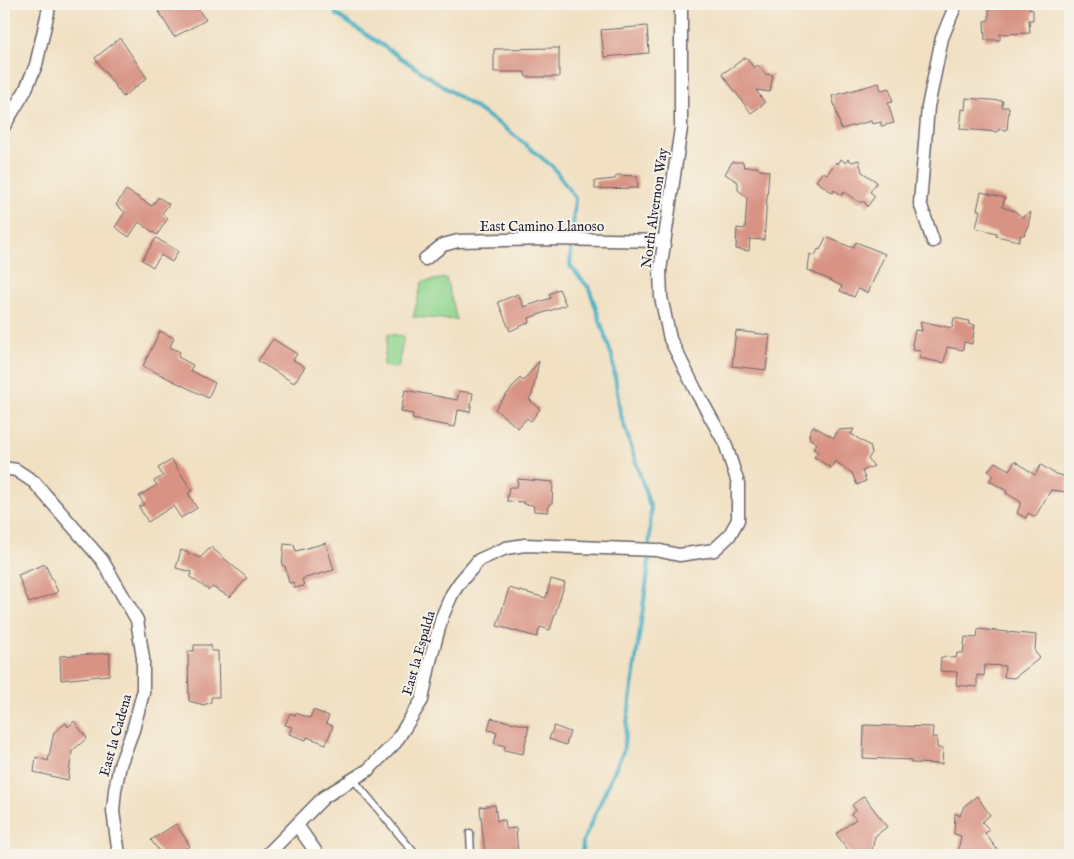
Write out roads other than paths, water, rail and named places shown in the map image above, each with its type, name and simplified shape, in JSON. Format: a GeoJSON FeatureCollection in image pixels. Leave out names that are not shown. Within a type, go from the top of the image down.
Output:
{"type":"FeatureCollection","features":[{"type":"Feature","properties":{"kind":"street"},"geometry":{"type":"LineString","coordinates":[[4,126],[25,91],[36,65],[49,4]]}},
{"type":"Feature","properties":{"kind":"street","name":"North Alvernon Way"},"geometry":{"type":"LineString","coordinates":[[680,4],[681,128],[660,271],[661,288],[670,339],[725,443],[738,483],[738,520]]}},
{"type":"Feature","properties":{"kind":"street"},"geometry":{"type":"LineString","coordinates":[[934,241],[920,203],[928,107],[942,38],[956,4]]}},
{"type":"Feature","properties":{"kind":"street","name":"East Camino Llanoso"},"geometry":{"type":"LineString","coordinates":[[425,259],[443,245],[458,241],[664,241]]}},
{"type":"Feature","properties":{"kind":"street","name":"East la Cadena"},"geometry":{"type":"LineString","coordinates":[[4,468],[16,470],[34,482],[55,506],[102,560],[137,620],[144,658],[143,693],[120,765],[115,790],[113,811],[119,855]]}},
{"type":"Feature","properties":{"kind":"street","name":"East la Espalda"},"geometry":{"type":"LineString","coordinates":[[267,855],[324,797],[368,770],[395,743],[422,700],[442,617],[452,594],[479,560],[506,548],[525,545],[656,550],[679,555],[714,550],[729,536],[738,520]]}},
{"type":"Feature","properties":{"kind":"street"},"geometry":{"type":"LineString","coordinates":[[297,825],[318,855]]}},
{"type":"Feature","properties":{"kind":"lane"},"geometry":{"type":"LineString","coordinates":[[353,779],[416,855]]}},
{"type":"Feature","properties":{"kind":"lane"},"geometry":{"type":"LineString","coordinates":[[470,833],[471,855]]}},
{"type":"Feature","properties":{"kind":"waterway"},"geometry":{"type":"LineString","coordinates":[[331,4],[337,15],[504,127],[553,167],[575,198],[570,266],[589,288],[612,356],[620,412],[651,509],[648,572],[623,752],[583,841],[582,855]]}}]}
